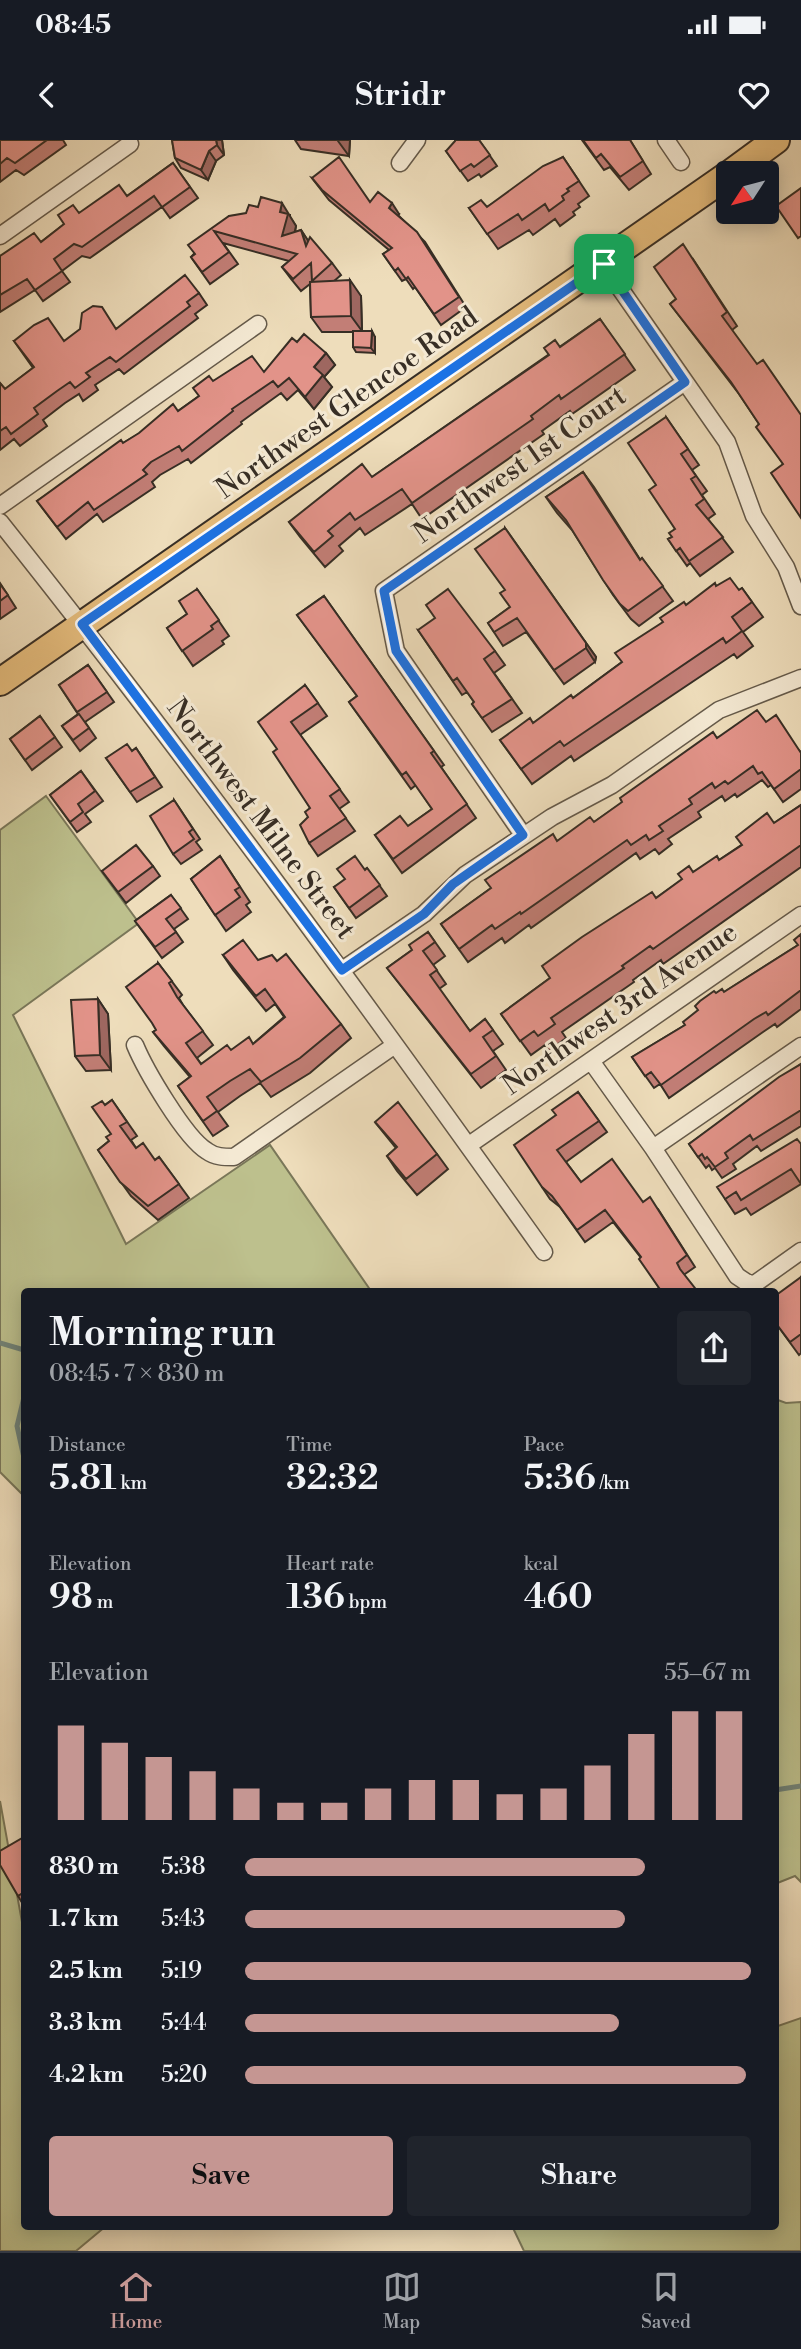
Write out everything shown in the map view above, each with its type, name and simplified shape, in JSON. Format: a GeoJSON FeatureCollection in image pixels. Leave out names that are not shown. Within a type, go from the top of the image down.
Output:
{"type":"FeatureCollection","features":[{"type":"Feature","properties":{"kind":"main road","name":"Northwest Glencoe Road"},"geometry":{"type":"LineString","coordinates":[[747,161],[776,140]]}},
{"type":"Feature","properties":{"kind":"main road","name":"Northwest Glencoe Road"},"geometry":{"type":"LineString","coordinates":[[0,682],[604,264],[716,183]]}},
{"type":"Feature","properties":{"kind":"street"},"geometry":{"type":"LineString","coordinates":[[400,163],[417,140]]}},
{"type":"Feature","properties":{"kind":"street"},"geometry":{"type":"LineString","coordinates":[[666,140],[681,162]]}},
{"type":"Feature","properties":{"kind":"street"},"geometry":{"type":"LineString","coordinates":[[0,236],[130,144]]}},
{"type":"Feature","properties":{"kind":"street"},"geometry":{"type":"LineString","coordinates":[[604,264],[733,452],[754,516],[786,567],[801,606]]}},
{"type":"Feature","properties":{"kind":"street"},"geometry":{"type":"LineString","coordinates":[[0,506],[258,324]]}},
{"type":"Feature","properties":{"kind":"street","name":"Northwest 1st Court"},"geometry":{"type":"LineString","coordinates":[[523,835],[396,651],[384,591],[685,382]]}},
{"type":"Feature","properties":{"kind":"street","name":"Northwest Milne Street"},"geometry":{"type":"LineString","coordinates":[[0,522],[82,624],[342,970],[544,1252]]}},
{"type":"Feature","properties":{"kind":"street"},"geometry":{"type":"LineString","coordinates":[[342,970],[424,914],[453,884],[523,835],[612,785],[719,710],[801,678]]}},
{"type":"Feature","properties":{"kind":"street","name":"Northwest 3rd Avenue"},"geometry":{"type":"LineString","coordinates":[[468,1145],[801,915]]}},
{"type":"Feature","properties":{"kind":"street"},"geometry":{"type":"LineString","coordinates":[[135,1045],[145,1069],[194,1139],[205,1150],[218,1157],[234,1157],[395,1045]]}},
{"type":"Feature","properties":{"kind":"street"},"geometry":{"type":"LineString","coordinates":[[653,1148],[801,1046]]}},
{"type":"Feature","properties":{"kind":"street"},"geometry":{"type":"LineString","coordinates":[[591,1061],[653,1148],[737,1276],[749,1284],[761,1280],[801,1251]]}},
{"type":"Feature","properties":{"kind":"green space"},"geometry":{"type":"Polygon","coordinates":[[[46,796],[139,923],[13,1015],[126,1244],[270,1145],[369,1288],[21,1288],[21,1493],[0,1472],[0,830],[46,796]]]}},
{"type":"Feature","properties":{"kind":"green space"},"geometry":{"type":"Polygon","coordinates":[[[779,1400],[801,1402],[801,1882],[795,1876],[779,1882],[779,1400]]]}},
{"type":"Feature","properties":{"kind":"green space"},"geometry":{"type":"Polygon","coordinates":[[[0,1801],[21,1916],[21,2230],[101,2230],[76,2251],[0,2251],[0,1801]]]}},
{"type":"Feature","properties":{"kind":"green space"},"geometry":{"type":"Polygon","coordinates":[[[801,2018],[801,2251],[524,2251],[514,2230],[779,2230],[779,2026],[801,2018]]]}},
{"type":"Feature","properties":{"kind":"building"},"geometry":{"type":"Polygon","coordinates":[[[0,140],[47,140],[15,163],[7,158],[0,164],[0,140]]]}},
{"type":"Feature","properties":{"kind":"building"},"geometry":{"type":"Polygon","coordinates":[[[172,140],[216,140],[217,145],[209,151],[201,170],[175,158],[172,140]]]}},
{"type":"Feature","properties":{"kind":"building"},"geometry":{"type":"Polygon","coordinates":[[[455,140],[479,140],[490,155],[474,167],[471,164],[460,171],[446,151],[455,140]]]}},
{"type":"Feature","properties":{"kind":"building"},"geometry":{"type":"Polygon","coordinates":[[[583,140],[630,140],[643,161],[620,177],[601,154],[596,158],[583,140]]]}},
{"type":"Feature","properties":{"kind":"building"},"geometry":{"type":"Polygon","coordinates":[[[339,157],[370,202],[378,192],[392,203],[389,208],[417,232],[459,297],[434,314],[408,277],[406,279],[398,268],[395,271],[383,254],[392,248],[322,190],[312,178],[339,157]]]}},
{"type":"Feature","properties":{"kind":"building"},"geometry":{"type":"Polygon","coordinates":[[[563,157],[579,181],[567,189],[569,191],[562,196],[564,200],[549,211],[545,204],[522,220],[518,214],[487,234],[469,208],[481,200],[487,207],[543,166],[563,157]]]}},
{"type":"Feature","properties":{"kind":"building"},"geometry":{"type":"Polygon","coordinates":[[[173,163],[190,187],[162,207],[154,196],[82,247],[74,244],[54,259],[62,271],[35,290],[27,279],[0,295],[0,256],[34,233],[41,242],[64,224],[58,215],[73,205],[79,213],[119,185],[127,196],[173,163]]]}},
{"type":"Feature","properties":{"kind":"building"},"geometry":{"type":"Polygon","coordinates":[[[801,188],[801,236],[798,238],[779,210],[779,204],[801,188]]]}},
{"type":"Feature","properties":{"kind":"building"},"geometry":{"type":"Polygon","coordinates":[[[261,197],[282,203],[280,212],[288,214],[282,236],[301,230],[306,246],[310,237],[332,263],[312,281],[311,263],[293,279],[282,267],[297,254],[214,231],[229,252],[202,272],[191,257],[195,254],[188,245],[229,216],[246,213],[249,205],[258,207],[261,197]]]}},
{"type":"Feature","properties":{"kind":"building"},"geometry":{"type":"Polygon","coordinates":[[[683,244],[727,312],[722,316],[757,364],[763,360],[801,415],[801,518],[771,473],[783,464],[756,427],[759,424],[731,382],[670,304],[676,299],[654,267],[683,244]]]}},
{"type":"Feature","properties":{"kind":"building"},"geometry":{"type":"Polygon","coordinates":[[[185,275],[199,293],[187,302],[190,306],[116,362],[110,357],[86,373],[90,377],[75,388],[70,382],[57,391],[34,408],[38,414],[11,434],[6,427],[0,431],[0,383],[5,389],[34,367],[14,341],[48,318],[64,341],[80,329],[82,313],[93,306],[102,307],[116,329],[185,275]]]}},
{"type":"Feature","properties":{"kind":"building"},"geometry":{"type":"Polygon","coordinates":[[[350,280],[351,316],[311,317],[310,282],[350,280]]]}},
{"type":"Feature","properties":{"kind":"building"},"geometry":{"type":"Polygon","coordinates":[[[600,319],[625,354],[561,399],[559,395],[531,416],[533,419],[412,503],[402,489],[355,520],[350,513],[328,531],[333,536],[314,552],[289,522],[362,464],[372,477],[549,355],[544,348],[555,340],[560,347],[600,319]]]}},
{"type":"Feature","properties":{"kind":"building"},"geometry":{"type":"Polygon","coordinates":[[[353,331],[372,331],[371,348],[353,347],[353,331]]]}},
{"type":"Feature","properties":{"kind":"building"},"geometry":{"type":"Polygon","coordinates":[[[304,334],[326,353],[314,367],[323,375],[305,397],[289,378],[278,387],[273,381],[232,409],[233,411],[182,451],[179,446],[151,462],[143,470],[147,474],[94,510],[88,502],[57,527],[37,501],[121,440],[123,443],[139,433],[173,404],[178,411],[199,396],[193,388],[209,376],[213,381],[252,356],[264,372],[292,338],[297,342],[304,334]]]}},
{"type":"Feature","properties":{"kind":"building"},"geometry":{"type":"Polygon","coordinates":[[[666,417],[688,449],[681,454],[696,476],[691,479],[704,499],[696,505],[723,537],[689,561],[680,548],[676,551],[668,539],[672,537],[669,533],[675,529],[649,490],[656,485],[628,443],[666,417]]]}},
{"type":"Feature","properties":{"kind":"building"},"geometry":{"type":"Polygon","coordinates":[[[583,472],[640,560],[642,558],[663,586],[628,611],[603,580],[566,520],[546,497],[583,472]]]}},
{"type":"Feature","properties":{"kind":"building"},"geometry":{"type":"Polygon","coordinates":[[[505,528],[586,643],[586,648],[554,670],[517,618],[494,632],[488,623],[510,607],[500,593],[505,590],[475,549],[505,528]]]}},
{"type":"Feature","properties":{"kind":"building"},"geometry":{"type":"Polygon","coordinates":[[[730,578],[752,602],[732,617],[742,631],[726,643],[723,638],[564,746],[560,741],[521,769],[500,740],[530,718],[533,723],[571,695],[573,698],[622,662],[615,653],[663,622],[660,618],[684,602],[686,605],[715,583],[716,586],[730,578]]]}},
{"type":"Feature","properties":{"kind":"building"},"geometry":{"type":"Polygon","coordinates":[[[0,584],[8,595],[0,601],[0,584]]]}},
{"type":"Feature","properties":{"kind":"building"},"geometry":{"type":"Polygon","coordinates":[[[197,589],[219,620],[211,626],[213,629],[182,651],[167,628],[187,614],[179,601],[197,589]]]}},
{"type":"Feature","properties":{"kind":"building"},"geometry":{"type":"Polygon","coordinates":[[[448,589],[495,651],[484,659],[512,699],[482,718],[457,678],[453,681],[418,630],[435,618],[426,605],[448,589]]]}},
{"type":"Feature","properties":{"kind":"building"},"geometry":{"type":"Polygon","coordinates":[[[324,596],[434,751],[431,753],[467,804],[393,859],[375,835],[400,816],[408,826],[432,809],[406,772],[402,775],[349,702],[357,696],[297,615],[324,596]]]}},
{"type":"Feature","properties":{"kind":"building"},"geometry":{"type":"Polygon","coordinates":[[[88,665],[107,692],[77,712],[59,685],[88,665]]]}},
{"type":"Feature","properties":{"kind":"building"},"geometry":{"type":"Polygon","coordinates":[[[305,685],[318,703],[291,722],[340,789],[330,796],[346,818],[309,843],[300,825],[308,817],[305,812],[310,808],[273,752],[277,749],[258,722],[305,685]]]}},
{"type":"Feature","properties":{"kind":"building"},"geometry":{"type":"Polygon","coordinates":[[[757,710],[766,722],[776,715],[801,753],[801,769],[774,789],[762,772],[758,774],[753,766],[728,784],[725,781],[715,788],[712,783],[689,799],[692,804],[659,826],[663,831],[649,840],[646,835],[631,845],[627,840],[521,914],[520,912],[495,929],[492,925],[459,949],[441,924],[491,888],[485,880],[553,834],[557,841],[590,817],[594,822],[622,802],[620,798],[713,732],[717,738],[757,710]]]}},
{"type":"Feature","properties":{"kind":"building"},"geometry":{"type":"Polygon","coordinates":[[[79,714],[89,728],[73,740],[62,726],[79,714]]]}},
{"type":"Feature","properties":{"kind":"building"},"geometry":{"type":"Polygon","coordinates":[[[40,716],[55,737],[25,760],[10,739],[40,716]]]}},
{"type":"Feature","properties":{"kind":"building"},"geometry":{"type":"Polygon","coordinates":[[[127,744],[132,751],[136,748],[155,777],[130,792],[106,758],[127,744]]]}},
{"type":"Feature","properties":{"kind":"building"},"geometry":{"type":"Polygon","coordinates":[[[81,771],[95,791],[78,804],[83,812],[70,822],[50,795],[81,771]]]}},
{"type":"Feature","properties":{"kind":"building"},"geometry":{"type":"Polygon","coordinates":[[[174,800],[193,829],[189,832],[194,839],[173,854],[150,816],[174,800]]]}},
{"type":"Feature","properties":{"kind":"building"},"geometry":{"type":"Polygon","coordinates":[[[801,805],[801,845],[653,949],[650,946],[622,966],[624,968],[551,1018],[555,1024],[538,1036],[534,1031],[520,1041],[501,1014],[550,978],[542,966],[652,892],[656,898],[682,879],[678,874],[689,866],[693,872],[717,856],[719,860],[742,845],[736,837],[767,813],[774,823],[801,805]]]}},
{"type":"Feature","properties":{"kind":"building"},"geometry":{"type":"Polygon","coordinates":[[[136,845],[153,866],[118,892],[102,871],[136,845]]]}},
{"type":"Feature","properties":{"kind":"building"},"geometry":{"type":"Polygon","coordinates":[[[220,856],[240,887],[235,890],[240,897],[215,915],[191,879],[220,856]]]}},
{"type":"Feature","properties":{"kind":"building"},"geometry":{"type":"Polygon","coordinates":[[[355,856],[380,885],[349,908],[334,887],[345,879],[337,869],[355,856]]]}},
{"type":"Feature","properties":{"kind":"building"},"geometry":{"type":"Polygon","coordinates":[[[171,895],[181,908],[166,919],[176,932],[155,947],[135,921],[171,895]]]}},
{"type":"Feature","properties":{"kind":"building"},"geometry":{"type":"Polygon","coordinates":[[[428,932],[435,942],[423,951],[437,970],[430,975],[470,1031],[485,1019],[493,1030],[483,1037],[496,1056],[471,1074],[387,968],[412,950],[409,945],[428,932]]]}},
{"type":"Feature","properties":{"kind":"building"},"geometry":{"type":"Polygon","coordinates":[[[801,934],[801,990],[768,1015],[766,1012],[754,1019],[661,1085],[651,1072],[645,1076],[632,1057],[685,1025],[683,1022],[698,1010],[695,1006],[714,991],[716,993],[722,989],[724,992],[798,945],[794,940],[801,934]]]}},
{"type":"Feature","properties":{"kind":"building"},"geometry":{"type":"Polygon","coordinates":[[[243,940],[258,960],[272,955],[277,961],[286,954],[341,1024],[300,1058],[261,1082],[250,1069],[207,1097],[217,1111],[203,1121],[178,1086],[191,1076],[153,1032],[156,1030],[152,1023],[126,987],[158,963],[172,981],[169,983],[177,997],[203,1031],[186,1043],[201,1064],[227,1045],[231,1050],[249,1037],[253,1044],[285,1017],[265,989],[256,996],[223,955],[243,940]]]}},
{"type":"Feature","properties":{"kind":"building"},"geometry":{"type":"Polygon","coordinates":[[[98,999],[100,1055],[75,1056],[71,1000],[98,999]]]}},
{"type":"Feature","properties":{"kind":"building"},"geometry":{"type":"Polygon","coordinates":[[[801,1064],[801,1110],[753,1140],[750,1135],[725,1153],[728,1158],[715,1167],[702,1154],[698,1157],[689,1144],[779,1077],[801,1064]]]}},
{"type":"Feature","properties":{"kind":"building"},"geometry":{"type":"Polygon","coordinates":[[[578,1092],[599,1121],[557,1150],[581,1182],[612,1159],[643,1202],[650,1197],[687,1255],[677,1263],[695,1288],[659,1288],[639,1259],[641,1257],[605,1210],[577,1230],[542,1187],[514,1145],[556,1115],[552,1110],[578,1092]]]}},
{"type":"Feature","properties":{"kind":"building"},"geometry":{"type":"Polygon","coordinates":[[[112,1100],[127,1122],[120,1126],[136,1148],[143,1143],[155,1160],[159,1157],[179,1184],[148,1206],[120,1182],[98,1150],[109,1141],[106,1137],[111,1134],[92,1107],[102,1101],[105,1105],[112,1100]]]}},
{"type":"Feature","properties":{"kind":"building"},"geometry":{"type":"Polygon","coordinates":[[[398,1102],[437,1154],[406,1179],[387,1156],[397,1147],[375,1122],[398,1102]]]}},
{"type":"Feature","properties":{"kind":"building"},"geometry":{"type":"Polygon","coordinates":[[[797,1139],[801,1144],[801,1184],[791,1169],[741,1200],[736,1192],[725,1199],[717,1187],[797,1139]]]}},
{"type":"Feature","properties":{"kind":"building"},"geometry":{"type":"Polygon","coordinates":[[[801,1277],[801,1334],[790,1342],[779,1327],[779,1293],[801,1277]]]}},
{"type":"Feature","properties":{"kind":"building"},"geometry":{"type":"Polygon","coordinates":[[[21,1839],[21,1894],[18,1896],[0,1865],[0,1851],[21,1839]]]}},
{"type":"Feature","properties":{"kind":"waterway"},"geometry":{"type":"LineString","coordinates":[[0,1343],[21,1349]]}},
{"type":"Feature","properties":{"kind":"waterway"},"geometry":{"type":"LineString","coordinates":[[21,1409],[17,1426],[21,1444]]}},
{"type":"Feature","properties":{"kind":"waterway"},"geometry":{"type":"LineString","coordinates":[[779,1789],[801,1786]]}},
{"type":"Feature","properties":{"kind":"route"},"geometry":{"type":"LineString","coordinates":[[604,264],[685,382],[384,591],[396,651],[523,835],[453,884],[424,914],[342,970],[82,624],[604,264]]}}]}
